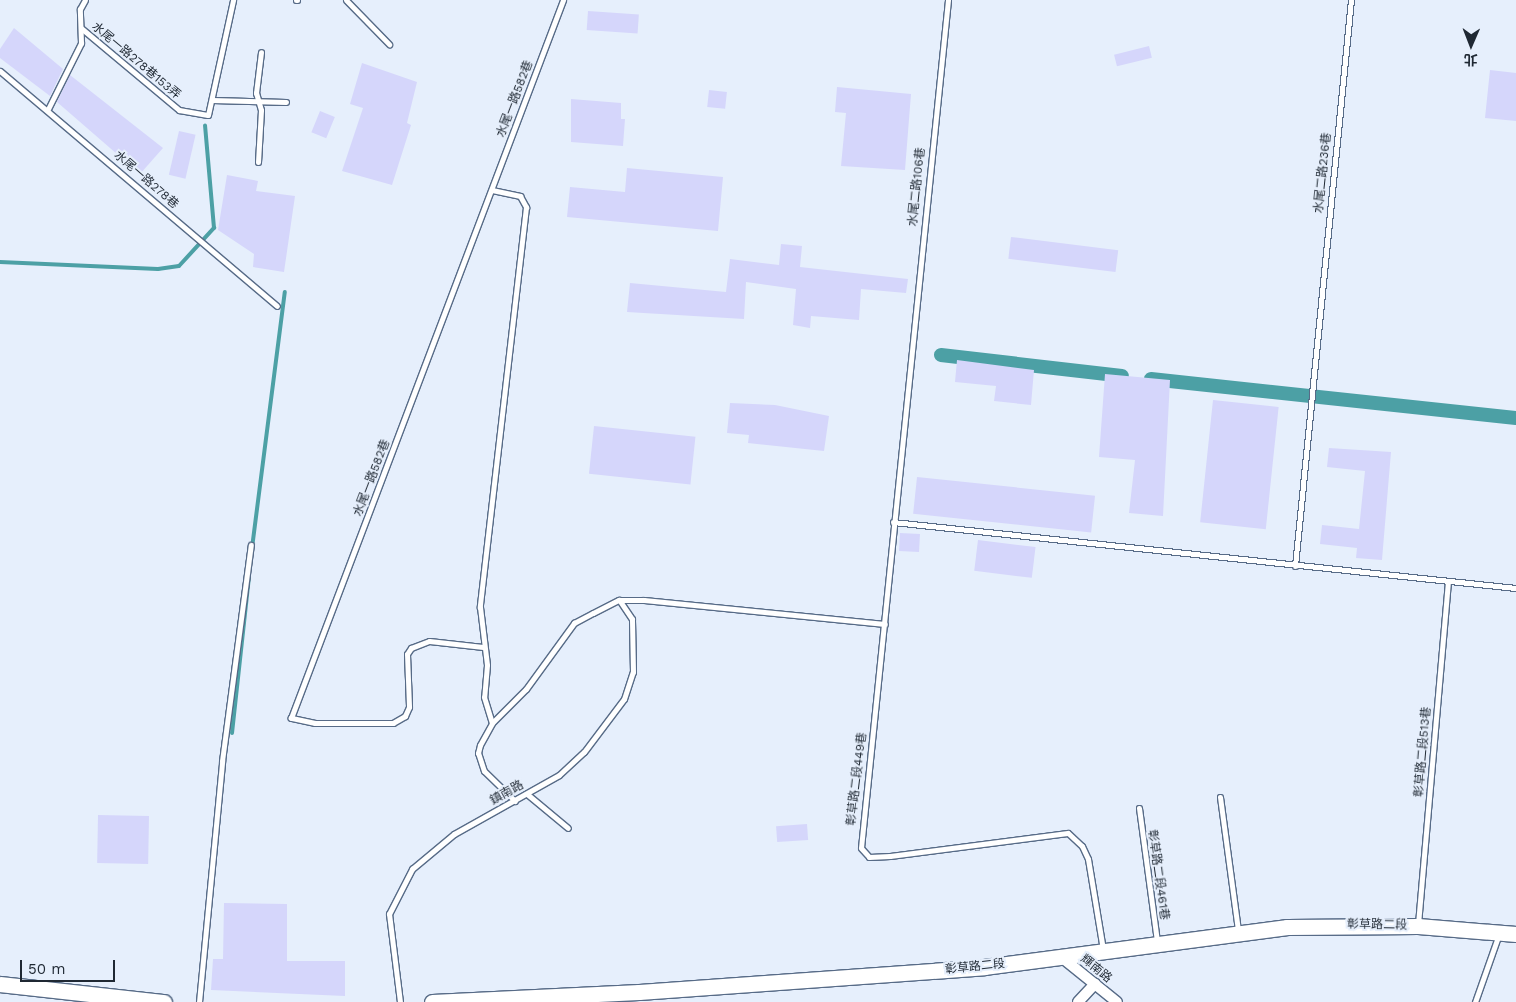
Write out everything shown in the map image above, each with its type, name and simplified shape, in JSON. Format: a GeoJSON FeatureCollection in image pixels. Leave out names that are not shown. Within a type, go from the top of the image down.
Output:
{"type":"FeatureCollection","features":[{"type":"Feature","properties":{"kind":"street","name":"彰草路二段"},"geometry":{"type":"LineString","coordinates":[[432,1002],[639,997],[974,968],[1287,927],[1418,926],[1516,934]]}},
{"type":"Feature","properties":{"kind":"street","name":"輝南路"},"geometry":{"type":"LineString","coordinates":[[1060,956],[1117,1002]]}},
{"type":"Feature","properties":{"kind":"street"},"geometry":{"type":"LineString","coordinates":[[0,984],[69,997],[164,1002]]}},
{"type":"Feature","properties":{"kind":"street"},"geometry":{"type":"LineString","coordinates":[[1078,1002],[1095,984]]}},
{"type":"Feature","properties":{"kind":"lane"},"geometry":{"type":"LineString","coordinates":[[81,28],[80,10],[84,0]]}},
{"type":"Feature","properties":{"kind":"lane"},"geometry":{"type":"LineString","coordinates":[[232,0],[212,100],[256,104],[286,102]]}},
{"type":"Feature","properties":{"kind":"lane"},"geometry":{"type":"LineString","coordinates":[[346,0],[389,44]]}},
{"type":"Feature","properties":{"kind":"lane","name":"水尾一路582巷"},"geometry":{"type":"LineString","coordinates":[[483,647],[428,641],[410,648],[407,654],[408,707],[405,716],[393,723],[315,723],[291,718],[563,0]]}},
{"type":"Feature","properties":{"kind":"lane","name":"水尾二路106巷"},"geometry":{"type":"LineString","coordinates":[[907,375],[948,0]]}},
{"type":"Feature","properties":{"kind":"lane","name":"水尾二路236巷"},"geometry":{"type":"LineString","coordinates":[[1295,566],[1314,348],[1351,0]]}},
{"type":"Feature","properties":{"kind":"lane","name":"水尾一路278巷153弄"},"geometry":{"type":"LineString","coordinates":[[48,109],[81,44],[81,28]]}},
{"type":"Feature","properties":{"kind":"lane","name":"水尾一路278巷153弄"},"geometry":{"type":"LineString","coordinates":[[81,28],[180,110],[208,115],[212,100]]}},
{"type":"Feature","properties":{"kind":"lane"},"geometry":{"type":"LineString","coordinates":[[258,162],[261,110],[256,104],[261,52]]}},
{"type":"Feature","properties":{"kind":"lane","name":"水尾一路278巷"},"geometry":{"type":"LineString","coordinates":[[0,72],[48,109],[277,306]]}},
{"type":"Feature","properties":{"kind":"lane"},"geometry":{"type":"LineString","coordinates":[[492,190],[520,196],[526,207],[480,607],[483,647],[487,665],[484,697],[492,723]]}},
{"type":"Feature","properties":{"kind":"lane","name":"彰草路二段449巷"},"geometry":{"type":"LineString","coordinates":[[907,375],[885,624],[861,848],[869,857],[890,856],[1068,833],[1082,846],[1088,859],[1103,950]]}},
{"type":"Feature","properties":{"kind":"lane"},"geometry":{"type":"LineString","coordinates":[[893,522],[1516,588]]}},
{"type":"Feature","properties":{"kind":"lane"},"geometry":{"type":"LineString","coordinates":[[199,1002],[222,760],[251,545]]}},
{"type":"Feature","properties":{"kind":"lane","name":"彰草路二段513巷"},"geometry":{"type":"LineString","coordinates":[[1418,926],[1448,581]]}},
{"type":"Feature","properties":{"kind":"lane"},"geometry":{"type":"LineString","coordinates":[[515,801],[484,771],[478,753],[492,723],[526,689],[574,623],[619,600],[885,624]]}},
{"type":"Feature","properties":{"kind":"lane","name":"鎮南路"},"geometry":{"type":"LineString","coordinates":[[400,1002],[389,914],[412,869],[454,834],[559,775],[584,752],[629,688],[635,652],[632,619],[619,600]]}},
{"type":"Feature","properties":{"kind":"lane"},"geometry":{"type":"LineString","coordinates":[[527,794],[568,828]]}},
{"type":"Feature","properties":{"kind":"lane"},"geometry":{"type":"LineString","coordinates":[[1220,797],[1238,933]]}},
{"type":"Feature","properties":{"kind":"lane","name":"彰草路二段461巷"},"geometry":{"type":"LineString","coordinates":[[1139,808],[1158,944]]}},
{"type":"Feature","properties":{"kind":"lane"},"geometry":{"type":"LineString","coordinates":[[1475,1002],[1499,933]]}},
{"type":"Feature","properties":{"kind":"building"},"geometry":{"type":"Polygon","coordinates":[[[588,11],[639,15],[638,34],[587,30],[588,11]]]}},
{"type":"Feature","properties":{"kind":"building"},"geometry":{"type":"Polygon","coordinates":[[[14,28],[63,69],[50,96],[0,58],[0,49],[14,28]]]}},
{"type":"Feature","properties":{"kind":"building"},"geometry":{"type":"Polygon","coordinates":[[[1149,46],[1152,58],[1117,66],[1114,55],[1149,46]]]}},
{"type":"Feature","properties":{"kind":"building"},"geometry":{"type":"Polygon","coordinates":[[[362,63],[417,82],[407,123],[411,125],[392,185],[342,171],[363,108],[350,104],[362,63]]]}},
{"type":"Feature","properties":{"kind":"building"},"geometry":{"type":"Polygon","coordinates":[[[1490,70],[1516,73],[1516,121],[1485,118],[1490,70]]]}},
{"type":"Feature","properties":{"kind":"building"},"geometry":{"type":"Polygon","coordinates":[[[70,75],[163,148],[140,174],[57,102],[70,75]]]}},
{"type":"Feature","properties":{"kind":"building"},"geometry":{"type":"Polygon","coordinates":[[[837,87],[911,94],[905,170],[841,166],[846,113],[835,112],[837,87]]]}},
{"type":"Feature","properties":{"kind":"building"},"geometry":{"type":"Polygon","coordinates":[[[709,90],[727,92],[725,109],[707,107],[709,90]]]}},
{"type":"Feature","properties":{"kind":"building"},"geometry":{"type":"Polygon","coordinates":[[[571,99],[621,103],[621,119],[625,119],[623,146],[571,142],[571,99]]]}},
{"type":"Feature","properties":{"kind":"building"},"geometry":{"type":"Polygon","coordinates":[[[320,111],[335,117],[326,138],[311,132],[320,111]]]}},
{"type":"Feature","properties":{"kind":"building"},"geometry":{"type":"Polygon","coordinates":[[[179,131],[196,135],[185,179],[169,175],[179,131]]]}},
{"type":"Feature","properties":{"kind":"building"},"geometry":{"type":"Polygon","coordinates":[[[627,168],[723,177],[718,231],[567,217],[570,187],[625,192],[627,168]]]}},
{"type":"Feature","properties":{"kind":"building"},"geometry":{"type":"Polygon","coordinates":[[[227,175],[258,181],[256,191],[295,196],[284,272],[253,267],[254,254],[218,230],[227,175]]]}},
{"type":"Feature","properties":{"kind":"building"},"geometry":{"type":"Polygon","coordinates":[[[1011,237],[1118,250],[1116,272],[1008,259],[1011,237]]]}},
{"type":"Feature","properties":{"kind":"building"},"geometry":{"type":"Polygon","coordinates":[[[781,244],[802,246],[800,267],[908,279],[906,293],[861,289],[859,320],[811,316],[810,328],[793,325],[796,289],[746,282],[744,319],[627,312],[630,283],[726,292],[730,259],[779,265],[781,244]]]}},
{"type":"Feature","properties":{"kind":"building"},"geometry":{"type":"Polygon","coordinates":[[[957,360],[1034,370],[1031,405],[994,401],[996,386],[955,382],[957,360]]]}},
{"type":"Feature","properties":{"kind":"building"},"geometry":{"type":"Polygon","coordinates":[[[1105,374],[1170,380],[1163,516],[1129,513],[1135,460],[1099,457],[1105,374]]]}},
{"type":"Feature","properties":{"kind":"building"},"geometry":{"type":"Polygon","coordinates":[[[1213,400],[1279,407],[1266,529],[1200,522],[1213,400]]]}},
{"type":"Feature","properties":{"kind":"building"},"geometry":{"type":"Polygon","coordinates":[[[730,403],[775,405],[829,416],[824,451],[748,443],[749,435],[727,433],[730,403]]]}},
{"type":"Feature","properties":{"kind":"building"},"geometry":{"type":"Polygon","coordinates":[[[594,426],[695,437],[690,484],[589,474],[594,426]]]}},
{"type":"Feature","properties":{"kind":"building"},"geometry":{"type":"Polygon","coordinates":[[[1329,448],[1391,452],[1382,560],[1356,558],[1357,548],[1320,544],[1322,525],[1359,529],[1365,471],[1327,467],[1329,448]]]}},
{"type":"Feature","properties":{"kind":"building"},"geometry":{"type":"Polygon","coordinates":[[[917,477],[1095,496],[1091,533],[913,514],[917,477]]]}},
{"type":"Feature","properties":{"kind":"building"},"geometry":{"type":"Polygon","coordinates":[[[900,533],[920,534],[919,552],[899,551],[900,533]]]}},
{"type":"Feature","properties":{"kind":"building"},"geometry":{"type":"Polygon","coordinates":[[[978,540],[1036,547],[1032,578],[974,571],[978,540]]]}},
{"type":"Feature","properties":{"kind":"building"},"geometry":{"type":"Polygon","coordinates":[[[98,815],[149,816],[148,864],[97,863],[98,815]]]}},
{"type":"Feature","properties":{"kind":"building"},"geometry":{"type":"Polygon","coordinates":[[[807,824],[808,840],[777,842],[776,826],[807,824]]]}},
{"type":"Feature","properties":{"kind":"building"},"geometry":{"type":"Polygon","coordinates":[[[224,903],[287,904],[287,961],[345,961],[345,996],[211,990],[213,959],[223,959],[224,903]]]}},
{"type":"Feature","properties":{"kind":"waterway"},"geometry":{"type":"LineString","coordinates":[[0,262],[158,269],[179,266],[214,228],[205,125]]}},
{"type":"Feature","properties":{"kind":"waterway"},"geometry":{"type":"LineString","coordinates":[[252,548],[285,292]]}},
{"type":"Feature","properties":{"kind":"waterway"},"geometry":{"type":"LineString","coordinates":[[941,355],[1122,376]]}},
{"type":"Feature","properties":{"kind":"waterway"},"geometry":{"type":"LineString","coordinates":[[1151,379],[1516,418]]}},
{"type":"Feature","properties":{"kind":"waterway"},"geometry":{"type":"LineString","coordinates":[[232,733],[249,577]]}}]}
